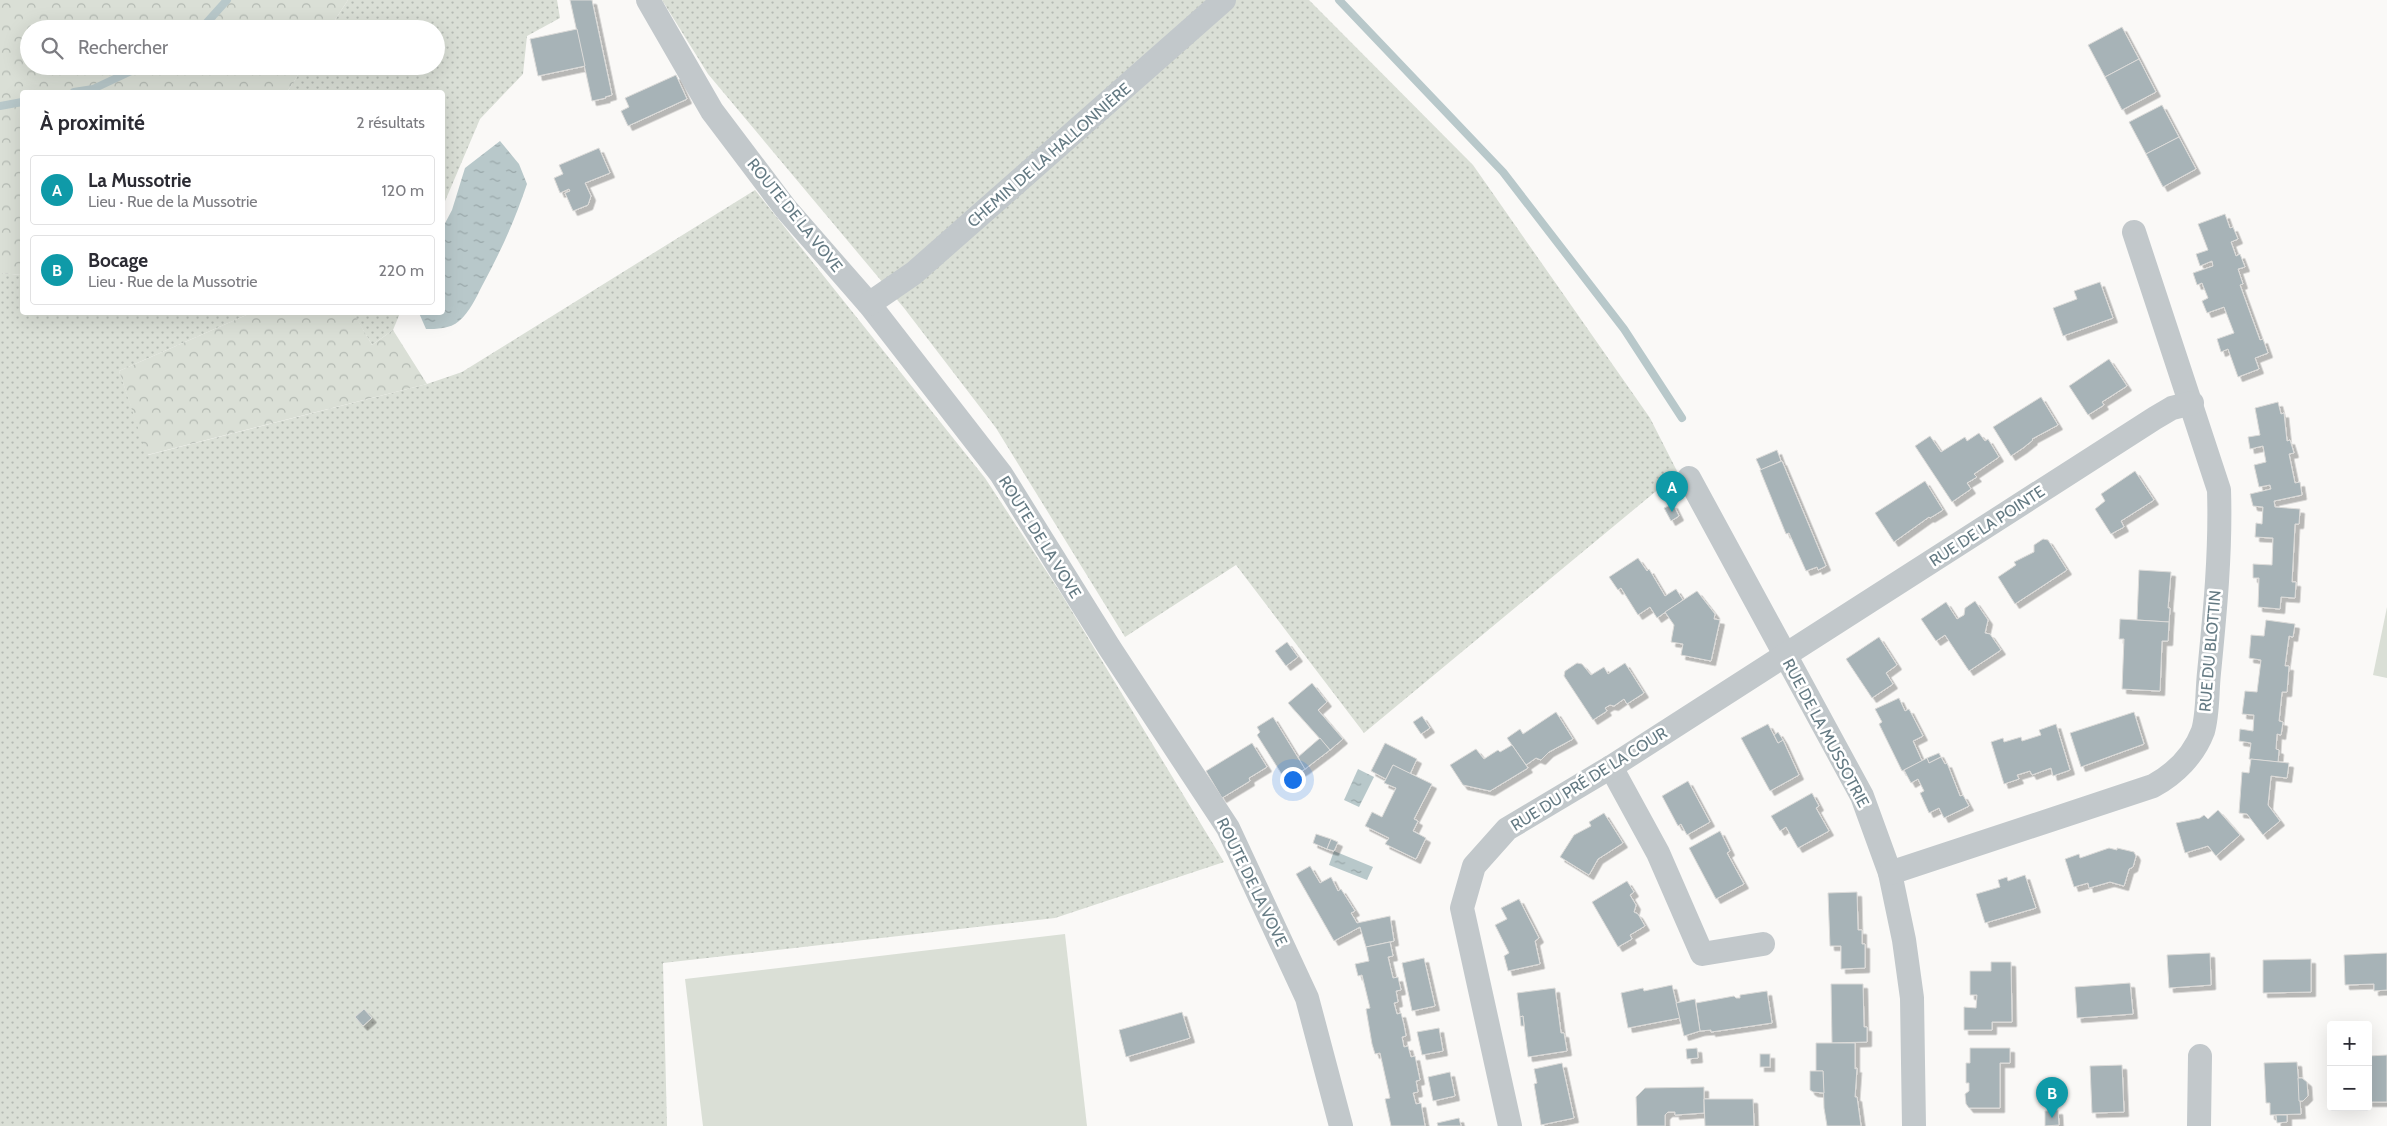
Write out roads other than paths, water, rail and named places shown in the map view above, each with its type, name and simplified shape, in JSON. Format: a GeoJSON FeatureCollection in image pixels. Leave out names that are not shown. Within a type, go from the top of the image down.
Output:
{"type":"FeatureCollection","features":[{"type":"Feature","properties":{"kind":"street","name":"ROUTE DE LA VOVE"},"geometry":{"type":"LineString","coordinates":[[648,0],[712,111],[786,209],[869,304],[1001,474],[1109,647],[1228,828],[1307,998],[1342,1126]]}},
{"type":"Feature","properties":{"kind":"street","name":"CHEMIN DE LA HALLONNIÈRE"},"geometry":{"type":"LineString","coordinates":[[869,304],[914,273],[1224,0]]}},
{"type":"Feature","properties":{"kind":"street","name":"RUE DU BLOTTIN"},"geometry":{"type":"LineString","coordinates":[[1890,873],[2153,786],[2169,777],[2190,755],[2203,730],[2220,522],[2219,490],[2192,403],[2134,232]]}},
{"type":"Feature","properties":{"kind":"street","name":"RUE DE LA POINTE"},"geometry":{"type":"LineString","coordinates":[[1786,655],[2155,418],[2172,408],[2192,403]]}},
{"type":"Feature","properties":{"kind":"street","name":"RUE DE LA MUSSOTRIE"},"geometry":{"type":"LineString","coordinates":[[1689,478],[1862,796],[1890,873],[1904,940],[1912,998],[1914,1126]]}},
{"type":"Feature","properties":{"kind":"street","name":"RUE DU PRÉ DE LA COUR"},"geometry":{"type":"LineString","coordinates":[[1510,1126],[1462,908],[1474,866],[1507,829],[1611,767],[1786,655]]}},
{"type":"Feature","properties":{"kind":"street"},"geometry":{"type":"LineString","coordinates":[[1611,767],[1658,853],[1702,954],[1763,944]]}},
{"type":"Feature","properties":{"kind":"street"},"geometry":{"type":"LineString","coordinates":[[2199,1126],[2200,1056]]}},
{"type":"Feature","properties":{"kind":"water"},"geometry":{"type":"Polygon","coordinates":[[[500,141],[519,164],[527,184],[507,236],[466,314],[451,326],[426,329],[420,315],[445,315],[445,223],[452,210],[465,168],[500,141]]]}},
{"type":"Feature","properties":{"kind":"water"},"geometry":{"type":"Polygon","coordinates":[[[1358,769],[1374,777],[1359,807],[1344,800],[1358,769]]]}},
{"type":"Feature","properties":{"kind":"water"},"geometry":{"type":"Polygon","coordinates":[[[1334,851],[1373,867],[1367,880],[1329,865],[1334,851]]]}},
{"type":"Feature","properties":{"kind":"waterway"},"geometry":{"type":"LineString","coordinates":[[209,20],[227,0]]}},
{"type":"Feature","properties":{"kind":"waterway"},"geometry":{"type":"LineString","coordinates":[[1339,0],[1503,172],[1624,329],[1682,418]]}},
{"type":"Feature","properties":{"kind":"waterway"},"geometry":{"type":"LineString","coordinates":[[87,90],[93,89],[123,75]]}},
{"type":"Feature","properties":{"kind":"waterway"},"geometry":{"type":"LineString","coordinates":[[0,106],[20,102]]}},
{"type":"Feature","properties":{"kind":"place","name":"La Mussotrie"},"geometry":{"type":"Point","coordinates":[1672,512]}},
{"type":"Feature","properties":{"kind":"place","name":"Bocage"},"geometry":{"type":"Point","coordinates":[2052,1118]}}]}
